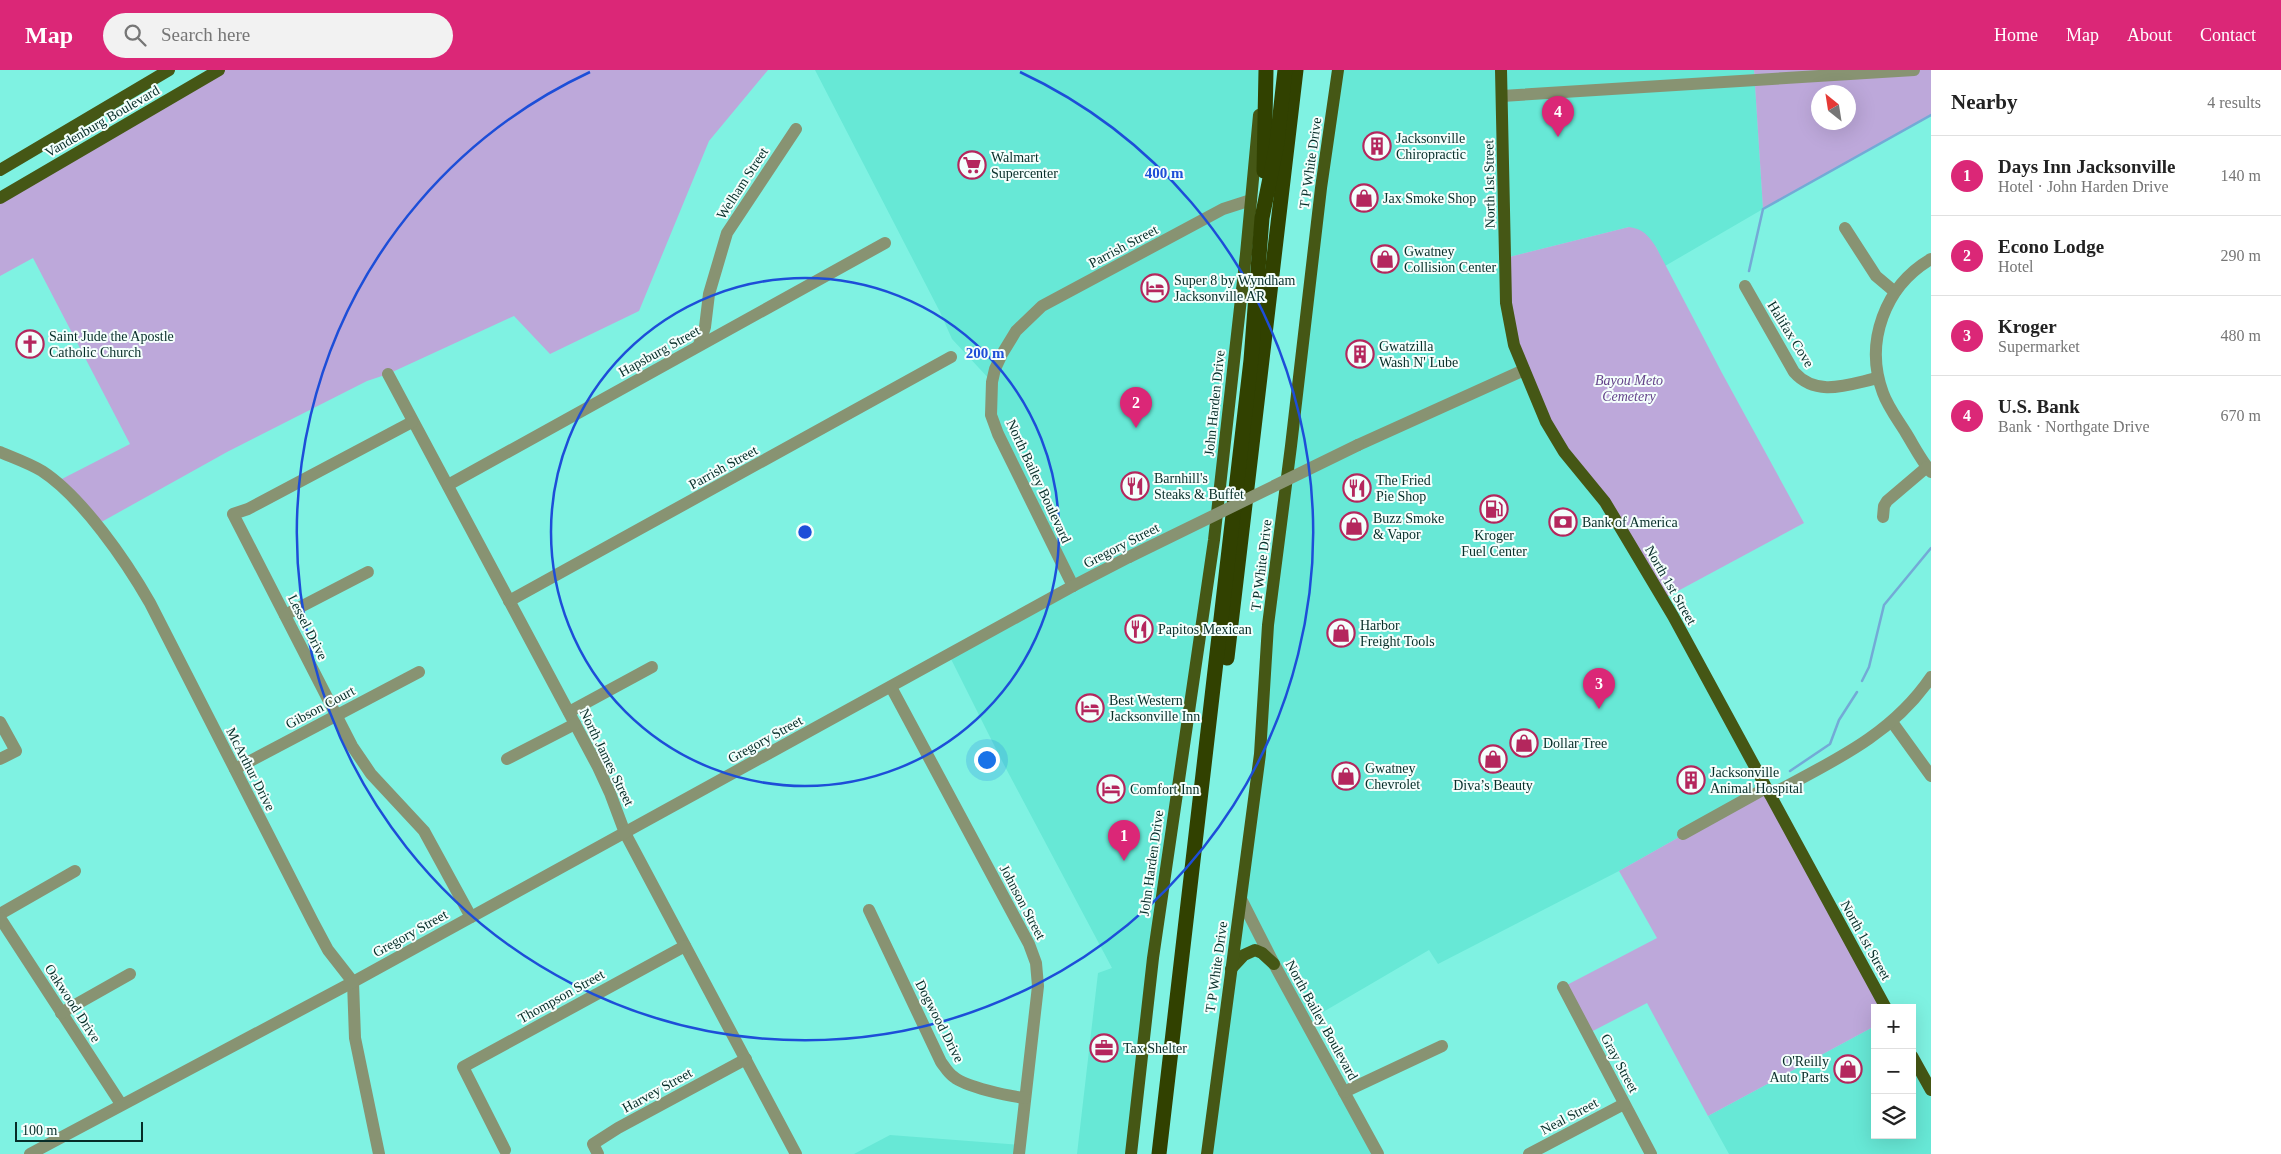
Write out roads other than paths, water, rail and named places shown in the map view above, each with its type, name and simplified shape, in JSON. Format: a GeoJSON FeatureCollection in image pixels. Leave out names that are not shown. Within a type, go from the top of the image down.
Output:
{"type":"FeatureCollection","features":[{"type":"Feature","properties":{"kind":"highway"},"geometry":{"type":"LineString","coordinates":[[1159,1154],[1251,360],[1262,218],[1265,70]]}},
{"type":"Feature","properties":{"kind":"highway"},"geometry":{"type":"LineString","coordinates":[[1262,218],[1277,143],[1285,70]]}},
{"type":"Feature","properties":{"kind":"highway"},"geometry":{"type":"LineString","coordinates":[[1169,1154],[1296,70]]}},
{"type":"Feature","properties":{"kind":"main road","name":"Vandenburg Boulevard"},"geometry":{"type":"LineString","coordinates":[[0,170],[169,70]]}},
{"type":"Feature","properties":{"kind":"main road","name":"Vandenburg Boulevard"},"geometry":{"type":"LineString","coordinates":[[0,198],[219,70]]}},
{"type":"Feature","properties":{"kind":"main road","name":"John Harden Drive"},"geometry":{"type":"LineString","coordinates":[[1131,1154],[1153,958],[1214,540],[1265,70]]}},
{"type":"Feature","properties":{"kind":"main road","name":"T P White Drive"},"geometry":{"type":"LineString","coordinates":[[1207,1154],[1260,754],[1269,617],[1292,446],[1321,188],[1338,70]]}},
{"type":"Feature","properties":{"kind":"main road","name":"North 1st Street"},"geometry":{"type":"LineString","coordinates":[[1501,70],[1506,303],[1512,337],[1524,370],[1553,434],[1567,456],[1605,502],[1673,616],[1884,1004]]}},
{"type":"Feature","properties":{"kind":"main road"},"geometry":{"type":"LineString","coordinates":[[1231,969],[1244,954],[1255,950],[1262,953],[1274,964]]}},
{"type":"Feature","properties":{"kind":"main road"},"geometry":{"type":"LineString","coordinates":[[1916,1063],[1931,1090]]}},
{"type":"Feature","properties":{"kind":"street"},"geometry":{"type":"LineString","coordinates":[[1502,96],[1914,70]]}},
{"type":"Feature","properties":{"kind":"street","name":"Welham Street"},"geometry":{"type":"LineString","coordinates":[[699,346],[705,327],[709,294],[727,233],[796,129]]}},
{"type":"Feature","properties":{"kind":"street","name":"Parrish Street"},"geometry":{"type":"LineString","coordinates":[[1016,331],[1042,306],[1223,209],[1250,200]]}},
{"type":"Feature","properties":{"kind":"street"},"geometry":{"type":"LineString","coordinates":[[1846,228],[1876,276],[1895,292]]}},
{"type":"Feature","properties":{"kind":"street","name":"Hapsburg Street"},"geometry":{"type":"LineString","coordinates":[[448,485],[885,243]]}},
{"type":"Feature","properties":{"kind":"street"},"geometry":{"type":"LineString","coordinates":[[1883,517],[1883,510],[1887,501],[1928,463],[1888,403],[1878,378],[1876,356],[1879,328],[1895,292],[1912,273],[1931,259]]}},
{"type":"Feature","properties":{"kind":"street","name":"Halifax Cove"},"geometry":{"type":"LineString","coordinates":[[1745,286],[1794,372],[1805,382],[1814,386],[1829,388],[1878,378]]}},
{"type":"Feature","properties":{"kind":"street","name":"North Bailey Boulevard"},"geometry":{"type":"LineString","coordinates":[[1016,331],[994,369],[990,398],[991,415],[1072,586]]}},
{"type":"Feature","properties":{"kind":"street","name":"Parrish Street"},"geometry":{"type":"LineString","coordinates":[[509,601],[951,357]]}},
{"type":"Feature","properties":{"kind":"street","name":"Gregory Street"},"geometry":{"type":"LineString","coordinates":[[30,1154],[353,982],[1072,586],[1358,445],[1524,370]]}},
{"type":"Feature","properties":{"kind":"street","name":"North James Street"},"geometry":{"type":"LineString","coordinates":[[388,374],[412,422],[448,485],[569,712],[610,793],[625,833],[796,1154]]}},
{"type":"Feature","properties":{"kind":"street","name":"Lessel Drive"},"geometry":{"type":"LineString","coordinates":[[412,422],[248,508],[233,514],[352,746],[370,774],[424,831],[471,917]]}},
{"type":"Feature","properties":{"kind":"street","name":"McArthur Drive"},"geometry":{"type":"LineString","coordinates":[[0,452],[42,471],[56,482],[88,515],[120,554],[150,603],[328,950],[353,982]]}},
{"type":"Feature","properties":{"kind":"street"},"geometry":{"type":"LineString","coordinates":[[286,615],[368,572]]}},
{"type":"Feature","properties":{"kind":"street"},"geometry":{"type":"LineString","coordinates":[[569,712],[652,667]]}},
{"type":"Feature","properties":{"kind":"street","name":"Gibson Court"},"geometry":{"type":"LineString","coordinates":[[236,769],[419,672]]}},
{"type":"Feature","properties":{"kind":"street"},"geometry":{"type":"LineString","coordinates":[[1683,834],[1848,753],[1892,722],[1931,677]]}},
{"type":"Feature","properties":{"kind":"street","name":"Johnson Street"},"geometry":{"type":"LineString","coordinates":[[891,687],[1032,952],[1038,986],[1019,1154]]}},
{"type":"Feature","properties":{"kind":"street"},"geometry":{"type":"LineString","coordinates":[[0,722],[16,751],[0,759]]}},
{"type":"Feature","properties":{"kind":"street"},"geometry":{"type":"LineString","coordinates":[[1892,722],[1931,776]]}},
{"type":"Feature","properties":{"kind":"street"},"geometry":{"type":"LineString","coordinates":[[507,759],[575,724]]}},
{"type":"Feature","properties":{"kind":"street"},"geometry":{"type":"LineString","coordinates":[[0,914],[75,871]]}},
{"type":"Feature","properties":{"kind":"street","name":"North Bailey Boulevard"},"geometry":{"type":"LineString","coordinates":[[1241,899],[1274,964],[1378,1154]]}},
{"type":"Feature","properties":{"kind":"street","name":"Dogwood Drive"},"geometry":{"type":"LineString","coordinates":[[869,910],[941,1062],[948,1072],[960,1081],[992,1091],[1025,1098]]}},
{"type":"Feature","properties":{"kind":"street","name":"Oakwood Drive"},"geometry":{"type":"LineString","coordinates":[[0,918],[121,1104]]}},
{"type":"Feature","properties":{"kind":"street","name":"Thompson Street"},"geometry":{"type":"LineString","coordinates":[[505,1150],[463,1067],[685,946]]}},
{"type":"Feature","properties":{"kind":"street"},"geometry":{"type":"LineString","coordinates":[[61,1013],[130,974]]}},
{"type":"Feature","properties":{"kind":"street"},"geometry":{"type":"LineString","coordinates":[[353,982],[355,1038],[379,1154]]}},
{"type":"Feature","properties":{"kind":"street","name":"Gray Street"},"geometry":{"type":"LineString","coordinates":[[1563,987],[1651,1154]]}},
{"type":"Feature","properties":{"kind":"street"},"geometry":{"type":"LineString","coordinates":[[1344,1092],[1442,1046]]}},
{"type":"Feature","properties":{"kind":"street","name":"Harvey Street"},"geometry":{"type":"LineString","coordinates":[[598,1154],[593,1144],[601,1138],[746,1058]]}},
{"type":"Feature","properties":{"kind":"street","name":"Neal Street"},"geometry":{"type":"LineString","coordinates":[[1529,1154],[1624,1104]]}},
{"type":"Feature","properties":{"kind":"waterway"},"geometry":{"type":"LineString","coordinates":[[1749,271],[1763,209],[1931,115]]}},
{"type":"Feature","properties":{"kind":"waterway"},"geometry":{"type":"LineString","coordinates":[[1862,681],[1869,667],[1884,605],[1931,548]]}},
{"type":"Feature","properties":{"kind":"waterway"},"geometry":{"type":"LineString","coordinates":[[1790,771],[1830,744],[1839,720],[1857,692]]}},
{"type":"Feature","properties":{"kind":"place","name":"U.S. Bank"},"geometry":{"type":"Point","coordinates":[1558,137]}},
{"type":"Feature","properties":{"kind":"place","name":"Jacksonville Chiropractic"},"geometry":{"type":"Point","coordinates":[1377,146]}},
{"type":"Feature","properties":{"kind":"place","name":"Walmart Supercenter"},"geometry":{"type":"Point","coordinates":[972,165]}},
{"type":"Feature","properties":{"kind":"place","name":"Jax Smoke Shop"},"geometry":{"type":"Point","coordinates":[1364,198]}},
{"type":"Feature","properties":{"kind":"place","name":"Gwatney Collision Center"},"geometry":{"type":"Point","coordinates":[1385,259]}},
{"type":"Feature","properties":{"kind":"place","name":"Super 8 by Wyndham Jacksonville AR"},"geometry":{"type":"Point","coordinates":[1155,288]}},
{"type":"Feature","properties":{"kind":"place","name":"Saint Jude the Apostle Catholic Church"},"geometry":{"type":"Point","coordinates":[30,344]}},
{"type":"Feature","properties":{"kind":"place","name":"Gwatzilla Wash N' Lube"},"geometry":{"type":"Point","coordinates":[1360,354]}},
{"type":"Feature","properties":{"kind":"place","name":"Econo Lodge"},"geometry":{"type":"Point","coordinates":[1136,428]}},
{"type":"Feature","properties":{"kind":"place","name":"Barnhill's Steaks & Buffet"},"geometry":{"type":"Point","coordinates":[1135,486]}},
{"type":"Feature","properties":{"kind":"place","name":"The Fried Pie Shop"},"geometry":{"type":"Point","coordinates":[1357,488]}},
{"type":"Feature","properties":{"kind":"place","name":"Kroger Fuel Center"},"geometry":{"type":"Point","coordinates":[1494,509]}},
{"type":"Feature","properties":{"kind":"place","name":"Bank of America"},"geometry":{"type":"Point","coordinates":[1563,522]}},
{"type":"Feature","properties":{"kind":"place","name":"Buzz Smoke & Vapor"},"geometry":{"type":"Point","coordinates":[1354,526]}},
{"type":"Feature","properties":{"kind":"place","name":"Papitos Mexican"},"geometry":{"type":"Point","coordinates":[1139,629]}},
{"type":"Feature","properties":{"kind":"place","name":"Harbor Freight Tools"},"geometry":{"type":"Point","coordinates":[1341,633]}},
{"type":"Feature","properties":{"kind":"place","name":"Best Western Jacksonville Inn"},"geometry":{"type":"Point","coordinates":[1090,708]}},
{"type":"Feature","properties":{"kind":"place","name":"Kroger"},"geometry":{"type":"Point","coordinates":[1599,709]}},
{"type":"Feature","properties":{"kind":"place","name":"Dollar Tree"},"geometry":{"type":"Point","coordinates":[1524,743]}},
{"type":"Feature","properties":{"kind":"place","name":"Diva’s Beauty"},"geometry":{"type":"Point","coordinates":[1493,759]}},
{"type":"Feature","properties":{"kind":"place","name":"Gwatney Chevrolet"},"geometry":{"type":"Point","coordinates":[1346,776]}},
{"type":"Feature","properties":{"kind":"place","name":"Jacksonville Animal Hospital"},"geometry":{"type":"Point","coordinates":[1691,780]}},
{"type":"Feature","properties":{"kind":"place","name":"Comfort Inn"},"geometry":{"type":"Point","coordinates":[1111,789]}},
{"type":"Feature","properties":{"kind":"place","name":"Days Inn Jacksonville"},"geometry":{"type":"Point","coordinates":[1124,861]}},
{"type":"Feature","properties":{"kind":"place","name":"Tax Shelter"},"geometry":{"type":"Point","coordinates":[1104,1048]}},
{"type":"Feature","properties":{"kind":"place","name":"O'Reilly Auto Parts"},"geometry":{"type":"Point","coordinates":[1848,1069]}},
{"type":"Feature","properties":{"kind":"park label","name":"Bayou Meto Cemetery"},"geometry":{"type":"Point","coordinates":[1629,388]}}]}
